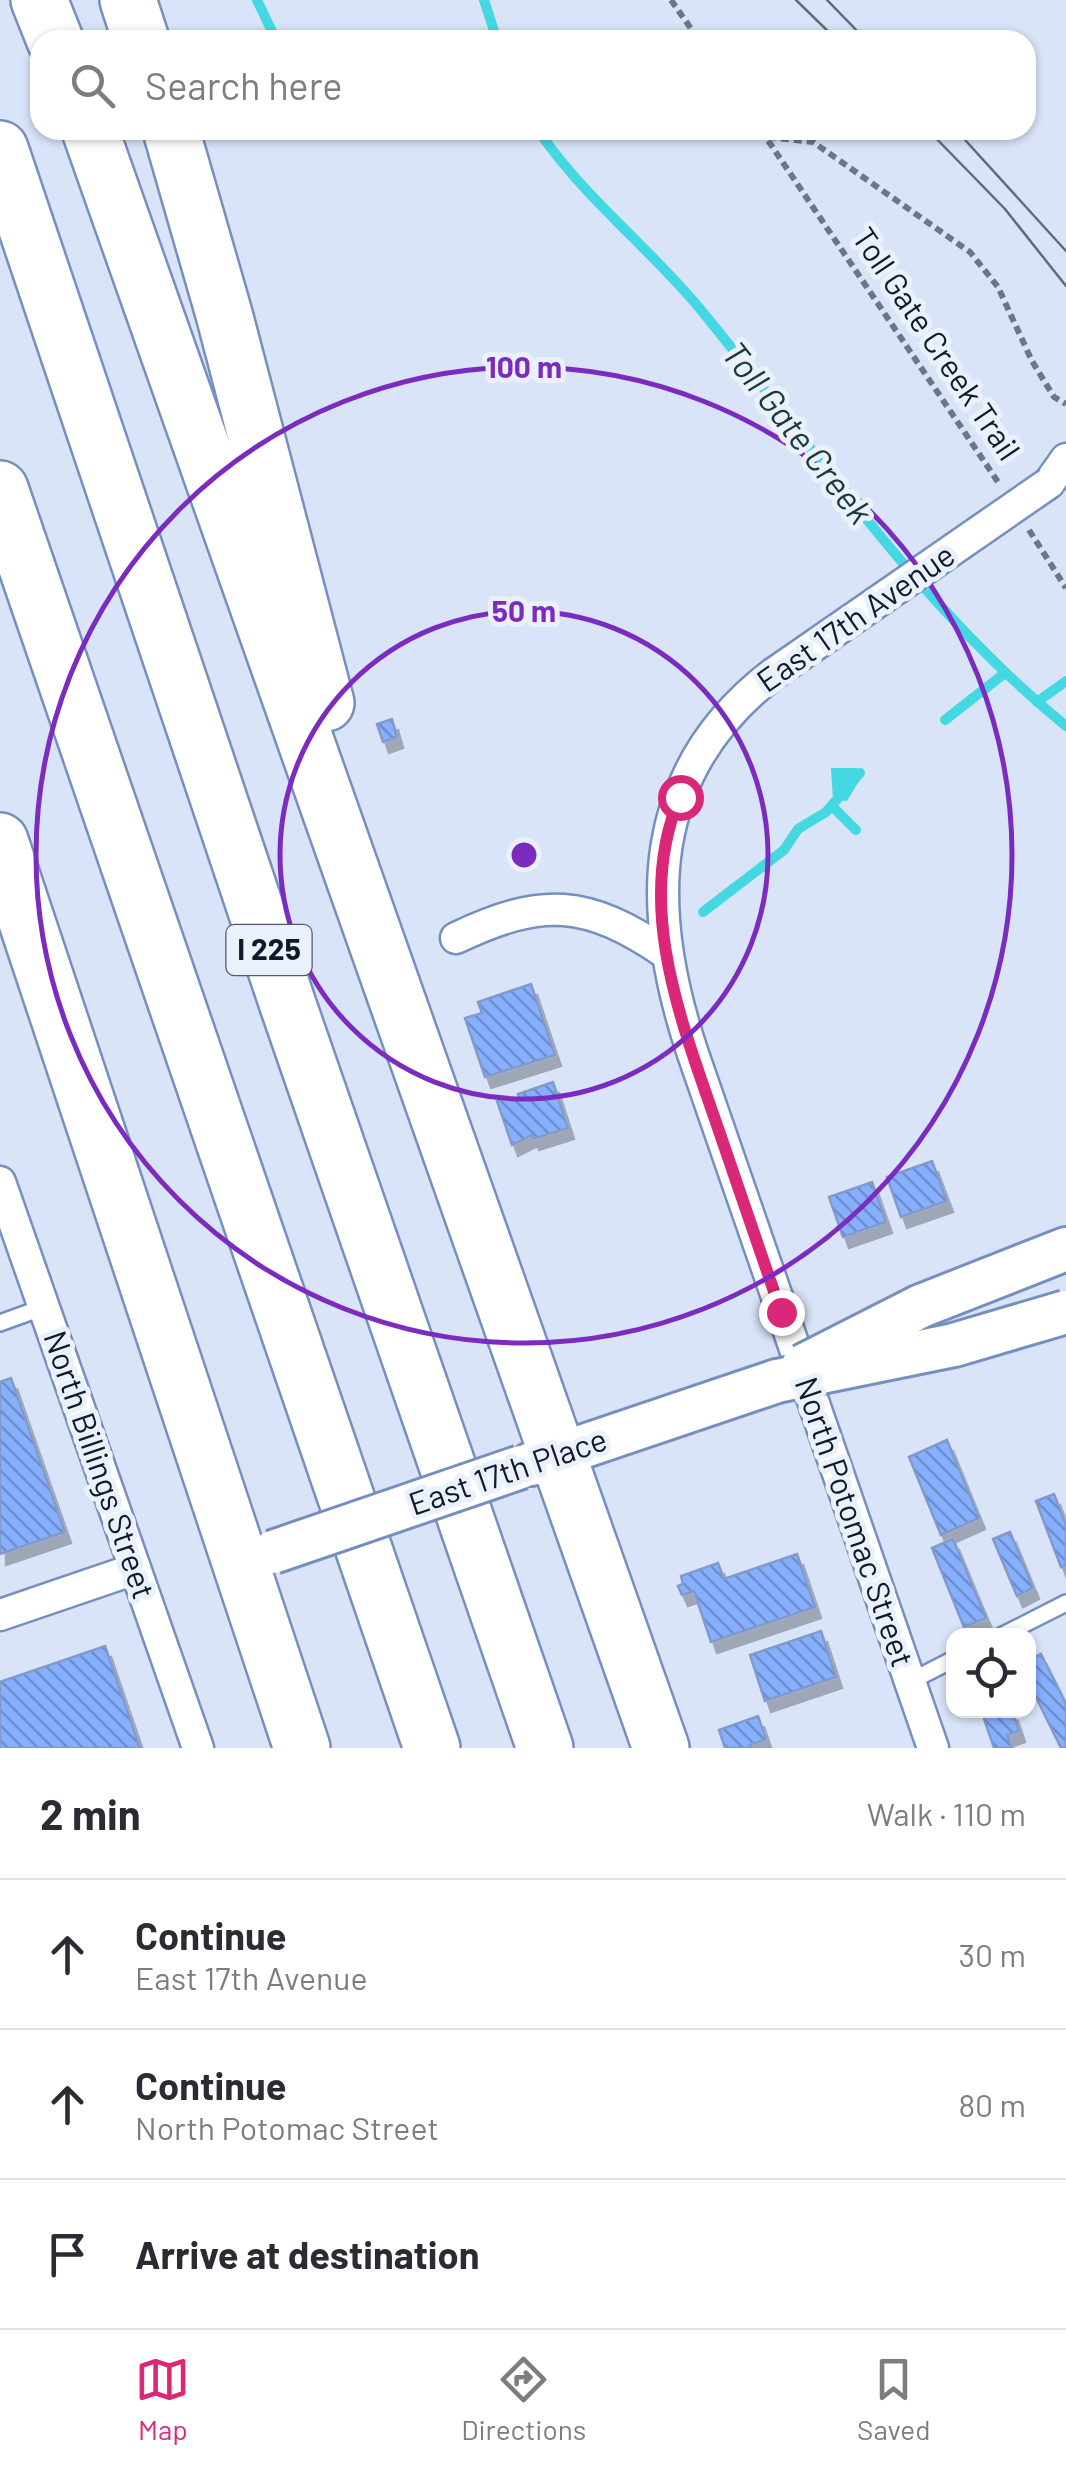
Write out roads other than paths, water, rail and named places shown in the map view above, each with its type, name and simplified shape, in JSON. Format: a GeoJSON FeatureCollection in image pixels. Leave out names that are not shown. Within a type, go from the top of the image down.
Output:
{"type":"FeatureCollection","features":[{"type":"Feature","properties":{"kind":"highway"},"geometry":{"type":"LineString","coordinates":[[38,0],[51,30]]}},
{"type":"Feature","properties":{"kind":"highway"},"geometry":{"type":"LineString","coordinates":[[128,0],[138,30]]}},
{"type":"Feature","properties":{"kind":"highway"},"geometry":{"type":"LineString","coordinates":[[94,140],[421,1059]]}},
{"type":"Feature","properties":{"kind":"highway"},"geometry":{"type":"LineString","coordinates":[[173,140],[224,314],[421,1059],[540,1460],[662,1748]]}},
{"type":"Feature","properties":{"kind":"highway","name":"I 225"},"geometry":{"type":"LineString","coordinates":[[0,149],[288,1004],[545,1748]]}},
{"type":"Feature","properties":{"kind":"highway"},"geometry":{"type":"LineString","coordinates":[[0,489],[432,1748]]}},
{"type":"Feature","properties":{"kind":"highway"},"geometry":{"type":"LineString","coordinates":[[0,844],[155,1295],[257,1558],[302,1748]]}},
{"type":"Feature","properties":{"kind":"main road","name":"East 17th Place"},"geometry":{"type":"LineString","coordinates":[[777,1381],[852,1338],[921,1306],[1066,1249]]}},
{"type":"Feature","properties":{"kind":"main road","name":"East 17th Place"},"geometry":{"type":"LineString","coordinates":[[257,1558],[777,1381],[954,1345],[1066,1312]]}},
{"type":"Feature","properties":{"kind":"street","name":"East 17th Avenue"},"geometry":{"type":"LineString","coordinates":[[667,954],[660,882],[674,811],[691,772],[721,726],[773,674],[1060,474]]}},
{"type":"Feature","properties":{"kind":"street"},"geometry":{"type":"LineString","coordinates":[[456,938],[517,912],[565,907],[636,933],[667,954]]}},
{"type":"Feature","properties":{"kind":"street","name":"North Potomac Street"},"geometry":{"type":"LineString","coordinates":[[667,954],[692,1051],[933,1748]]}},
{"type":"Feature","properties":{"kind":"street","name":"North Billings Street"},"geometry":{"type":"LineString","coordinates":[[0,1182],[198,1748]]}},
{"type":"Feature","properties":{"kind":"street"},"geometry":{"type":"LineString","coordinates":[[0,1615],[135,1569]]}},
{"type":"Feature","properties":{"kind":"lane"},"geometry":{"type":"LineString","coordinates":[[0,1323],[44,1308]]}},
{"type":"Feature","properties":{"kind":"lane"},"geometry":{"type":"LineString","coordinates":[[1018,1628],[1066,1603]]}},
{"type":"Feature","properties":{"kind":"lane"},"geometry":{"type":"LineString","coordinates":[[910,1682],[946,1664]]}},
{"type":"Feature","properties":{"kind":"water"},"geometry":{"type":"Polygon","coordinates":[[[831,768],[857,768],[862,776],[847,801],[833,800],[831,768]]]}},
{"type":"Feature","properties":{"kind":"waterway"},"geometry":{"type":"LineString","coordinates":[[257,0],[271,30]]}},
{"type":"Feature","properties":{"kind":"waterway","name":"Toll Gate Creek"},"geometry":{"type":"LineString","coordinates":[[484,0],[494,30]]}},
{"type":"Feature","properties":{"kind":"waterway","name":"Toll Gate Creek"},"geometry":{"type":"LineString","coordinates":[[546,140],[575,178],[701,310],[917,580],[1013,680],[1066,726]]}},
{"type":"Feature","properties":{"kind":"waterway"},"geometry":{"type":"LineString","coordinates":[[945,720],[1005,673]]}},
{"type":"Feature","properties":{"kind":"waterway"},"geometry":{"type":"LineString","coordinates":[[1037,702],[1066,681]]}},
{"type":"Feature","properties":{"kind":"waterway"},"geometry":{"type":"LineString","coordinates":[[703,912],[784,850],[798,829],[826,812],[860,773]]}},
{"type":"Feature","properties":{"kind":"waterway"},"geometry":{"type":"LineString","coordinates":[[832,806],[856,830]]}},
{"type":"Feature","properties":{"kind":"tram line"},"geometry":{"type":"LineString","coordinates":[[796,0],[827,30]]}},
{"type":"Feature","properties":{"kind":"tram line"},"geometry":{"type":"LineString","coordinates":[[827,0],[856,30]]}},
{"type":"Feature","properties":{"kind":"tram line"},"geometry":{"type":"LineString","coordinates":[[938,140],[1005,209],[1066,286]]}},
{"type":"Feature","properties":{"kind":"tram line"},"geometry":{"type":"LineString","coordinates":[[965,140],[1066,251]]}}]}
